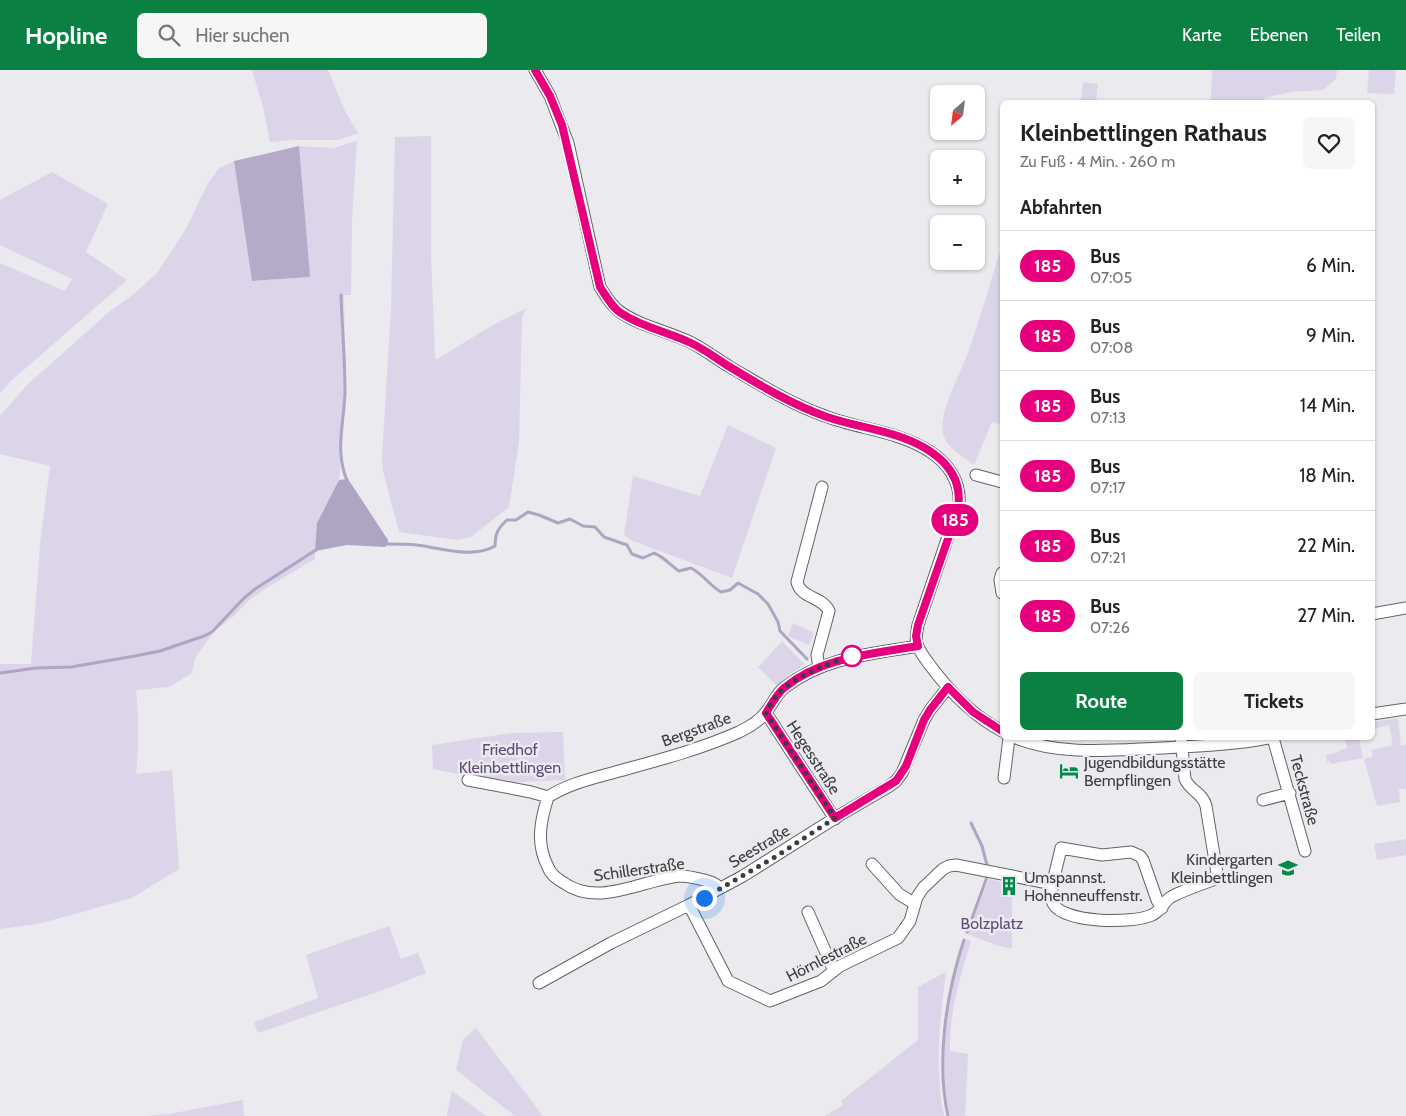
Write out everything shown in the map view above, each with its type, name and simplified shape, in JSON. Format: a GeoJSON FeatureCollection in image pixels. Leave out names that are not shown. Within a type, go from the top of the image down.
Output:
{"type":"FeatureCollection","features":[{"type":"Feature","properties":{"kind":"street"},"geometry":{"type":"LineString","coordinates":[[535,70],[550,96],[562,125],[600,287],[609,302],[620,312],[692,343],[767,389],[805,408],[838,421],[895,436],[919,445],[936,455],[950,471],[958,486],[960,495],[957,513],[918,625],[916,636],[918,646],[948,687],[973,712],[1000,730]]}},
{"type":"Feature","properties":{"kind":"street"},"geometry":{"type":"LineString","coordinates":[[976,475],[1000,481]]}},
{"type":"Feature","properties":{"kind":"street"},"geometry":{"type":"LineString","coordinates":[[819,668],[817,655],[829,611],[822,603],[803,593],[798,588],[797,582],[822,487]]}},
{"type":"Feature","properties":{"kind":"street"},"geometry":{"type":"LineString","coordinates":[[1375,613],[1406,608]]}},
{"type":"Feature","properties":{"kind":"street","name":"Bergstraße"},"geometry":{"type":"LineString","coordinates":[[548,797],[567,786],[657,760],[740,732],[766,713],[784,688],[819,668],[848,657],[918,646]]}},
{"type":"Feature","properties":{"kind":"street","name":"Seestraße"},"geometry":{"type":"LineString","coordinates":[[539,983],[611,943],[704,898],[775,857],[896,781],[906,766],[927,715],[948,687]]}},
{"type":"Feature","properties":{"kind":"street"},"geometry":{"type":"LineString","coordinates":[[1375,714],[1406,709]]}},
{"type":"Feature","properties":{"kind":"street","name":"Hegesstraße"},"geometry":{"type":"LineString","coordinates":[[766,713],[835,818]]}},
{"type":"Feature","properties":{"kind":"street"},"geometry":{"type":"LineString","coordinates":[[1004,778],[1010,740]]}},
{"type":"Feature","properties":{"kind":"street"},"geometry":{"type":"LineString","coordinates":[[1022,740],[1047,748],[1062,750],[1181,742],[1225,744],[1254,740]]}},
{"type":"Feature","properties":{"kind":"street","name":"Teckstraße"},"geometry":{"type":"LineString","coordinates":[[1274,740],[1305,852]]}},
{"type":"Feature","properties":{"kind":"street"},"geometry":{"type":"LineString","coordinates":[[1162,908],[1157,900],[1143,860],[1140,856],[1131,852],[1102,855],[1061,848],[1051,892],[1052,901],[1056,908],[1074,916],[1109,920],[1133,920],[1153,915],[1162,908],[1170,898],[1213,880],[1217,873],[1205,801],[1202,796],[1187,784],[1181,742]]}},
{"type":"Feature","properties":{"kind":"street"},"geometry":{"type":"LineString","coordinates":[[468,780],[548,797]]}},
{"type":"Feature","properties":{"kind":"street"},"geometry":{"type":"LineString","coordinates":[[1263,800],[1290,793]]}},
{"type":"Feature","properties":{"kind":"street","name":"Schillerstraße"},"geometry":{"type":"LineString","coordinates":[[548,797],[540,831],[541,851],[549,871],[570,888],[587,893],[601,893],[676,877],[696,878],[715,883],[720,888]]}},
{"type":"Feature","properties":{"kind":"street"},"geometry":{"type":"LineString","coordinates":[[872,864],[899,894],[915,904]]}},
{"type":"Feature","properties":{"kind":"street","name":"Hörnlestraße"},"geometry":{"type":"LineString","coordinates":[[689,905],[728,981],[770,1001],[821,981],[834,970],[898,938],[910,920],[923,888],[943,869],[949,866],[956,865],[1053,884]]}},
{"type":"Feature","properties":{"kind":"street","name":"Schillerstraße"},"geometry":{"type":"LineString","coordinates":[[696,878],[704,898]]}},
{"type":"Feature","properties":{"kind":"street"},"geometry":{"type":"LineString","coordinates":[[808,912],[834,970]]}},
{"type":"Feature","properties":{"kind":"green space"},"geometry":{"type":"Polygon","coordinates":[[[252,70],[328,70],[345,111],[358,133],[338,140],[270,142],[263,107],[252,70]]]}},
{"type":"Feature","properties":{"kind":"green space"},"geometry":{"type":"Polygon","coordinates":[[[1212,70],[1337,70],[1336,79],[1323,90],[1292,92],[1262,100],[1211,100],[1212,70]]]}},
{"type":"Feature","properties":{"kind":"green space"},"geometry":{"type":"Polygon","coordinates":[[[1369,70],[1396,70],[1394,94],[1367,93],[1369,70]]]}},
{"type":"Feature","properties":{"kind":"green space"},"geometry":{"type":"Polygon","coordinates":[[[1083,82],[1098,84],[1096,100],[1081,100],[1083,82]]]}},
{"type":"Feature","properties":{"kind":"green space"},"geometry":{"type":"Polygon","coordinates":[[[431,136],[431,253],[435,357],[437,359],[493,325],[527,308],[522,317],[519,442],[509,507],[471,537],[458,540],[399,532],[383,471],[382,458],[391,308],[395,137],[431,136]]]}},
{"type":"Feature","properties":{"kind":"green space"},"geometry":{"type":"Polygon","coordinates":[[[357,141],[352,220],[351,295],[344,295],[346,395],[339,480],[317,523],[315,559],[248,601],[234,616],[214,631],[195,658],[192,673],[169,687],[136,690],[138,753],[136,774],[172,770],[179,869],[132,898],[38,924],[0,929],[0,664],[31,664],[40,545],[50,466],[0,454],[0,416],[27,385],[109,312],[134,294],[157,273],[186,229],[207,185],[219,168],[234,161],[252,281],[309,277],[299,146],[333,148],[357,141]]]}},
{"type":"Feature","properties":{"kind":"green space"},"geometry":{"type":"Polygon","coordinates":[[[52,172],[108,204],[86,252],[127,280],[12,380],[0,393],[0,263],[65,291],[72,279],[0,245],[0,200],[52,172]]]}},
{"type":"Feature","properties":{"kind":"green space"},"geometry":{"type":"Polygon","coordinates":[[[1000,252],[1000,424],[992,422],[974,465],[947,443],[944,438],[942,425],[947,403],[969,350],[1000,252]]]}},
{"type":"Feature","properties":{"kind":"green space"},"geometry":{"type":"Polygon","coordinates":[[[728,425],[776,448],[732,578],[633,541],[624,535],[633,476],[700,496],[728,425]]]}},
{"type":"Feature","properties":{"kind":"green space"},"geometry":{"type":"Polygon","coordinates":[[[793,623],[814,633],[809,645],[788,636],[793,623]]]}},
{"type":"Feature","properties":{"kind":"green space"},"geometry":{"type":"Polygon","coordinates":[[[782,641],[804,664],[777,686],[758,667],[782,641]]]}},
{"type":"Feature","properties":{"kind":"green space"},"geometry":{"type":"Polygon","coordinates":[[[1398,718],[1401,746],[1406,745],[1406,789],[1399,789],[1400,802],[1377,806],[1364,759],[1373,756],[1371,750],[1391,746],[1392,739],[1389,725],[1375,728],[1375,722],[1398,718]]]}},
{"type":"Feature","properties":{"kind":"green space","name":"Friedhof Kleinbettlingen"},"geometry":{"type":"Polygon","coordinates":[[[563,732],[565,780],[501,783],[433,769],[432,745],[512,733],[563,732]]]}},
{"type":"Feature","properties":{"kind":"green space"},"geometry":{"type":"Polygon","coordinates":[[[1345,740],[1359,740],[1363,758],[1330,764],[1330,761],[1327,762],[1326,755],[1347,748],[1345,740]]]}},
{"type":"Feature","properties":{"kind":"green space"},"geometry":{"type":"Polygon","coordinates":[[[1406,839],[1406,855],[1377,860],[1374,844],[1406,839]]]}},
{"type":"Feature","properties":{"kind":"green space","name":"Bolzplatz"},"geometry":{"type":"Polygon","coordinates":[[[989,879],[1008,884],[1008,889],[1012,889],[1012,949],[967,934],[989,879]]]}},
{"type":"Feature","properties":{"kind":"green space"},"geometry":{"type":"Polygon","coordinates":[[[389,926],[401,959],[418,953],[426,973],[386,989],[258,1033],[254,1022],[318,998],[306,955],[389,926]]]}},
{"type":"Feature","properties":{"kind":"green space"},"geometry":{"type":"Polygon","coordinates":[[[966,939],[971,941],[953,1009],[950,1037],[950,1051],[968,1054],[965,1116],[950,1116],[944,1070],[944,1037],[947,1006],[966,939]]]}},
{"type":"Feature","properties":{"kind":"green space"},"geometry":{"type":"Polygon","coordinates":[[[946,972],[940,1026],[939,1062],[939,1080],[944,1116],[825,1116],[843,1105],[841,1101],[918,1040],[918,987],[946,972]]]}},
{"type":"Feature","properties":{"kind":"green space"},"geometry":{"type":"Polygon","coordinates":[[[476,1028],[543,1116],[515,1116],[456,1070],[463,1040],[476,1028]]]}},
{"type":"Feature","properties":{"kind":"green space"},"geometry":{"type":"Polygon","coordinates":[[[452,1091],[486,1116],[447,1116],[452,1091]]]}},
{"type":"Feature","properties":{"kind":"green space"},"geometry":{"type":"Polygon","coordinates":[[[243,1100],[244,1116],[149,1116],[169,1114],[243,1100]]]}},
{"type":"Feature","properties":{"kind":"shaded area"},"geometry":{"type":"Polygon","coordinates":[[[299,146],[310,277],[252,281],[234,161],[299,146]]]}},
{"type":"Feature","properties":{"kind":"shaded area"},"geometry":{"type":"Polygon","coordinates":[[[348,479],[388,540],[388,544],[385,547],[347,545],[315,551],[317,523],[339,480],[348,479]]]}},
{"type":"Feature","properties":{"kind":"waterway"},"geometry":{"type":"LineString","coordinates":[[341,295],[345,367],[341,460],[348,483]]}},
{"type":"Feature","properties":{"kind":"waterway"},"geometry":{"type":"LineString","coordinates":[[385,544],[417,545],[457,552],[477,552],[495,546],[498,531],[507,520],[516,520],[528,512],[558,523],[570,519],[583,526],[595,527],[604,537],[627,545],[632,554],[643,558],[654,553],[679,571],[691,568],[721,592],[730,590],[738,583],[758,594],[768,604],[778,622],[780,631],[807,659]]}},
{"type":"Feature","properties":{"kind":"waterway"},"geometry":{"type":"LineString","coordinates":[[0,673],[36,668],[71,667],[135,656],[160,651],[204,636],[212,632],[255,589],[319,548]]}},
{"type":"Feature","properties":{"kind":"waterway"},"geometry":{"type":"LineString","coordinates":[[971,823],[982,846],[988,869]]}},
{"type":"Feature","properties":{"kind":"waterway"},"geometry":{"type":"LineString","coordinates":[[967,932],[987,877]]}},
{"type":"Feature","properties":{"kind":"waterway"},"geometry":{"type":"LineString","coordinates":[[948,1116],[943,1073],[943,1050],[952,983],[964,940]]}},
{"type":"Feature","properties":{"kind":"bus line","name":"185"},"geometry":{"type":"LineString","coordinates":[[535,70],[550,96],[568,143],[600,287],[609,302],[620,312],[692,343],[767,389],[811,411],[919,445],[936,455],[944,463],[958,486],[960,495],[957,513],[918,625],[916,636],[918,646],[848,657],[819,668],[784,688],[766,713],[835,818],[896,781],[906,766],[924,720],[948,687],[973,712],[1000,730]]}},
{"type":"Feature","properties":{"kind":"place","name":"Jugendbildungsstätte Bempflingen"},"geometry":{"type":"Point","coordinates":[1069,771]}},
{"type":"Feature","properties":{"kind":"place","name":"Kindergarten Kleinbettlingen"},"geometry":{"type":"Point","coordinates":[1288,868]}},
{"type":"Feature","properties":{"kind":"place","name":"Umspannst. Hohenneuffenstr."},"geometry":{"type":"Point","coordinates":[1009,886]}},
{"type":"Feature","properties":{"kind":"route"},"geometry":{"type":"LineString","coordinates":[[704,898],[775,857],[835,818],[766,713],[784,688],[819,668],[852,656]]}}]}
